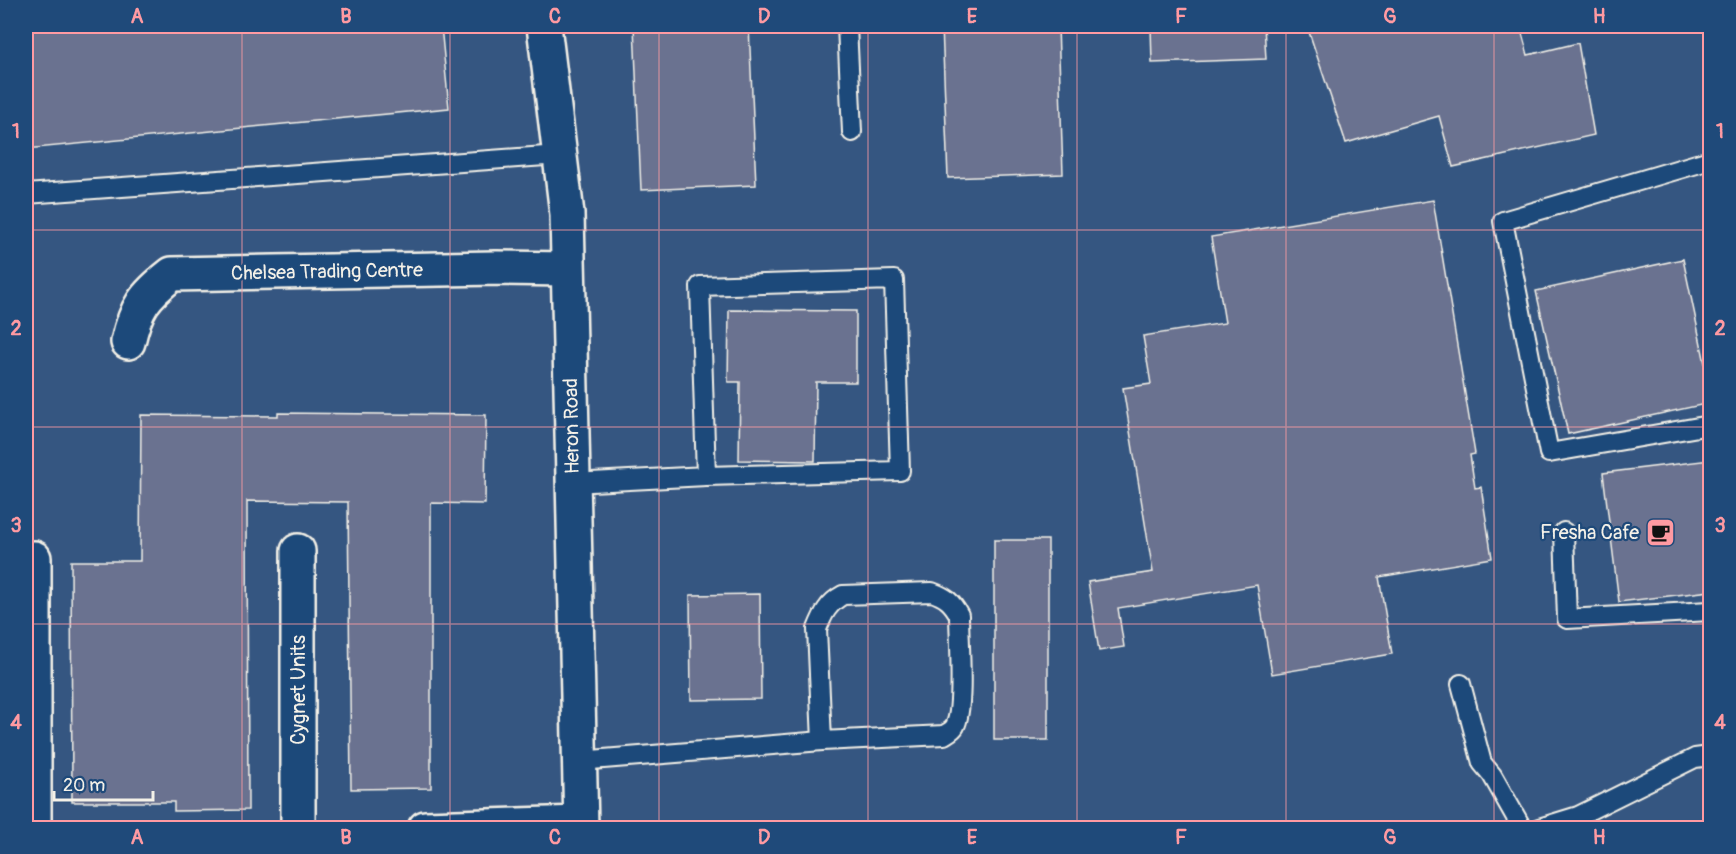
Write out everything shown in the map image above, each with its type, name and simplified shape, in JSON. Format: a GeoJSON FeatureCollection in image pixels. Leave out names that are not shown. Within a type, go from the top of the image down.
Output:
{"type":"FeatureCollection","features":[{"type":"Feature","properties":{"kind":"street","name":"Heron Road"},"geometry":{"type":"LineString","coordinates":[[544,26],[567,214],[581,826]]}},
{"type":"Feature","properties":{"kind":"street","name":"Chelsea Trading Centre"},"geometry":{"type":"LineString","coordinates":[[128,342],[134,315],[151,291],[172,274],[496,268],[567,269]]}},
{"type":"Feature","properties":{"kind":"street","name":"Cygnet Units"},"geometry":{"type":"LineString","coordinates":[[298,551],[298,828]]}},
{"type":"Feature","properties":{"kind":"street"},"geometry":{"type":"LineString","coordinates":[[34,558],[34,828]]}},
{"type":"Feature","properties":{"kind":"street"},"geometry":{"type":"LineString","coordinates":[[424,828],[581,826]]}},
{"type":"Feature","properties":{"kind":"lane"},"geometry":{"type":"LineString","coordinates":[[847,26],[852,132]]}},
{"type":"Feature","properties":{"kind":"lane"},"geometry":{"type":"LineString","coordinates":[[26,194],[559,155]]}},
{"type":"Feature","properties":{"kind":"lane"},"geometry":{"type":"LineString","coordinates":[[1710,160],[1503,221],[1549,453],[1710,425]]}},
{"type":"Feature","properties":{"kind":"lane"},"geometry":{"type":"LineString","coordinates":[[572,483],[706,476],[900,471],[894,280],[700,286],[706,476]]}},
{"type":"Feature","properties":{"kind":"lane"},"geometry":{"type":"LineString","coordinates":[[1564,532],[1567,619],[1710,611]]}},
{"type":"Feature","properties":{"kind":"lane"},"geometry":{"type":"LineString","coordinates":[[579,761],[822,741],[944,735],[954,728],[958,718],[959,615],[954,605],[945,597],[932,592],[843,595],[834,600],[823,613],[817,628],[822,741]]}},
{"type":"Feature","properties":{"kind":"lane"},"geometry":{"type":"LineString","coordinates":[[1461,684],[1482,763],[1522,828]]}},
{"type":"Feature","properties":{"kind":"lane"},"geometry":{"type":"LineString","coordinates":[[1539,828],[1578,816],[1695,758],[1710,756]]}},
{"type":"Feature","properties":{"kind":"shaded area"},"geometry":{"type":"Polygon","coordinates":[[[26,26],[1710,26],[1710,828],[26,828],[26,26]]]}},
{"type":"Feature","properties":{"kind":"building"},"geometry":{"type":"Polygon","coordinates":[[[26,26],[441,26],[449,108],[26,149],[26,26]]]}},
{"type":"Feature","properties":{"kind":"building"},"geometry":{"type":"Polygon","coordinates":[[[634,26],[749,26],[756,185],[641,190],[634,26]]]}},
{"type":"Feature","properties":{"kind":"building"},"geometry":{"type":"Polygon","coordinates":[[[942,26],[1058,26],[1063,174],[948,178],[942,26]]]}},
{"type":"Feature","properties":{"kind":"building"},"geometry":{"type":"Polygon","coordinates":[[[1151,26],[1264,26],[1266,59],[1152,63],[1151,26]]]}},
{"type":"Feature","properties":{"kind":"building"},"geometry":{"type":"Polygon","coordinates":[[[1330,26],[1520,26],[1528,55],[1578,43],[1594,135],[1453,167],[1439,116],[1346,143],[1309,32],[1330,26]]]}},
{"type":"Feature","properties":{"kind":"building"},"geometry":{"type":"Polygon","coordinates":[[[1433,200],[1475,454],[1470,455],[1475,488],[1481,487],[1492,558],[1379,577],[1392,654],[1272,674],[1257,585],[1118,608],[1124,647],[1099,651],[1088,582],[1153,572],[1123,388],[1151,384],[1143,336],[1225,323],[1211,237],[1433,200]]]}},
{"type":"Feature","properties":{"kind":"building"},"geometry":{"type":"Polygon","coordinates":[[[1683,259],[1710,387],[1710,403],[1568,434],[1536,291],[1683,259]]]}},
{"type":"Feature","properties":{"kind":"building"},"geometry":{"type":"Polygon","coordinates":[[[729,310],[856,311],[856,382],[816,382],[815,461],[739,460],[740,382],[728,382],[729,310]]]}},
{"type":"Feature","properties":{"kind":"building"},"geometry":{"type":"Polygon","coordinates":[[[278,413],[486,415],[485,504],[431,503],[431,788],[351,789],[348,502],[247,501],[248,810],[174,811],[174,802],[72,802],[71,561],[140,561],[141,415],[278,416],[278,413]]]}},
{"type":"Feature","properties":{"kind":"building","name":"Fresha Cafe"},"geometry":{"type":"Polygon","coordinates":[[[1710,460],[1710,591],[1619,602],[1603,473],[1710,460]]]}},
{"type":"Feature","properties":{"kind":"building"},"geometry":{"type":"Polygon","coordinates":[[[994,540],[1048,540],[1048,740],[994,740],[994,540]]]}},
{"type":"Feature","properties":{"kind":"building"},"geometry":{"type":"Polygon","coordinates":[[[760,594],[761,699],[691,700],[690,595],[760,594]]]}},
{"type":"Feature","properties":{"kind":"place","name":"Fresha Cafe"},"geometry":{"type":"Point","coordinates":[1660,532]}}]}
